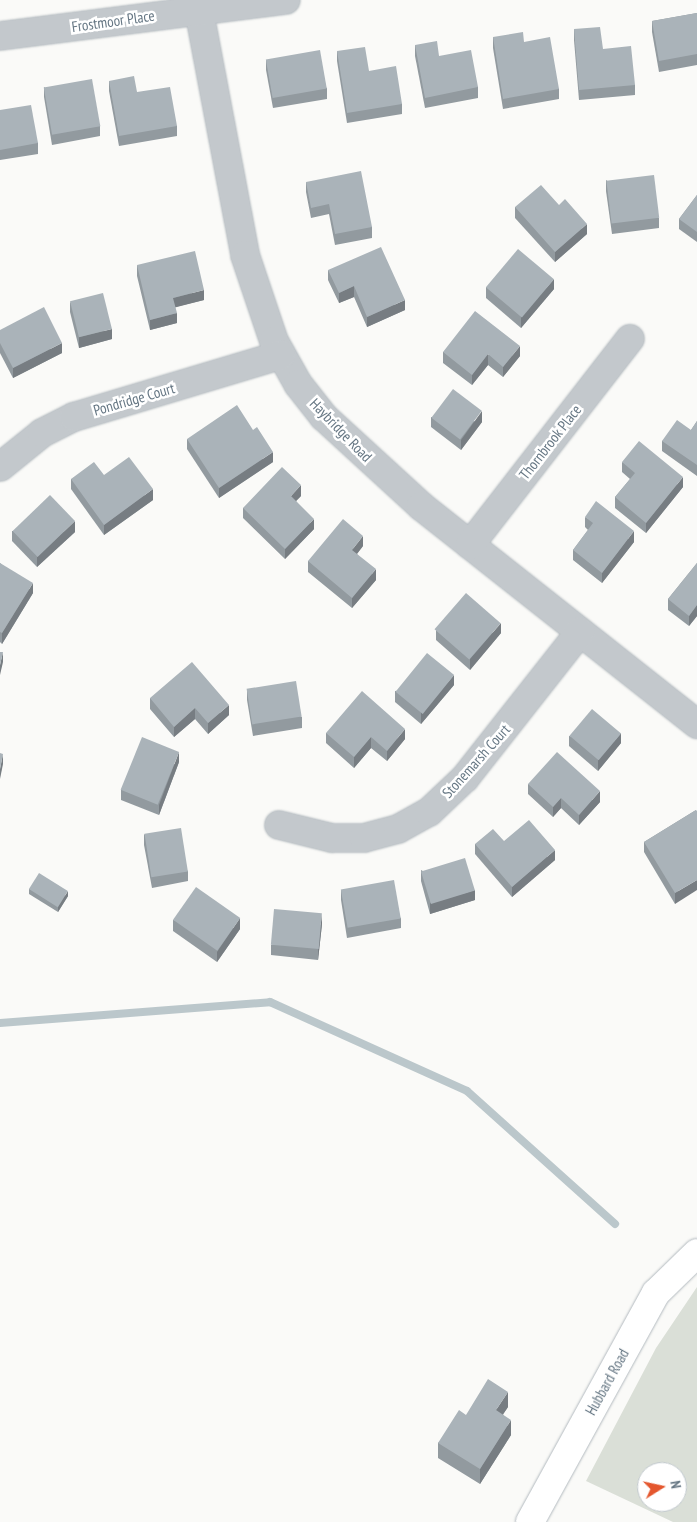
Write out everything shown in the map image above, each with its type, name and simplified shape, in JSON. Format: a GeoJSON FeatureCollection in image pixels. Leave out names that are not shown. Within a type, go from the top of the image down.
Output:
{"type":"FeatureCollection","features":[{"type":"Feature","properties":{"kind":"main road","name":"Hubbard Road"},"geometry":{"type":"LineString","coordinates":[[530,1522],[656,1293],[697,1253]]}},
{"type":"Feature","properties":{"kind":"street","name":"Frostmoor Place"},"geometry":{"type":"LineString","coordinates":[[0,36],[198,5],[286,0]]}},
{"type":"Feature","properties":{"kind":"street","name":"Haybridge Road"},"geometry":{"type":"LineString","coordinates":[[198,5],[245,255],[258,299],[281,355],[324,418],[421,506],[697,724]]}},
{"type":"Feature","properties":{"kind":"street","name":"Thornbrook Place"},"geometry":{"type":"LineString","coordinates":[[470,545],[630,339]]}},
{"type":"Feature","properties":{"kind":"street","name":"Pondridge Court"},"geometry":{"type":"LineString","coordinates":[[0,467],[42,433],[74,417],[281,355]]}},
{"type":"Feature","properties":{"kind":"street","name":"Stonemarsh Court"},"geometry":{"type":"LineString","coordinates":[[279,825],[332,838],[364,838],[398,829],[429,812],[465,778],[580,632]]}},
{"type":"Feature","properties":{"kind":"shaded area"},"geometry":{"type":"Polygon","coordinates":[[[697,1287],[697,1522],[673,1522],[652,1512],[687,1512],[687,1462],[637,1462],[637,1505],[586,1481],[656,1348],[697,1287]]]}},
{"type":"Feature","properties":{"kind":"building"},"geometry":{"type":"Polygon","coordinates":[[[697,13],[697,54],[659,61],[652,21],[697,13]]]}},
{"type":"Feature","properties":{"kind":"building"},"geometry":{"type":"Polygon","coordinates":[[[600,27],[603,49],[631,46],[635,85],[579,90],[574,29],[600,27]]]}},
{"type":"Feature","properties":{"kind":"building"},"geometry":{"type":"Polygon","coordinates":[[[523,32],[524,42],[550,37],[559,89],[503,99],[493,37],[523,32]]]}},
{"type":"Feature","properties":{"kind":"building"},"geometry":{"type":"Polygon","coordinates":[[[437,41],[439,56],[471,50],[478,87],[425,98],[415,45],[437,41]]]}},
{"type":"Feature","properties":{"kind":"building"},"geometry":{"type":"Polygon","coordinates":[[[365,47],[369,71],[396,66],[402,104],[347,113],[337,51],[365,47]]]}},
{"type":"Feature","properties":{"kind":"building"},"geometry":{"type":"Polygon","coordinates":[[[320,50],[327,88],[273,98],[266,60],[320,50]]]}},
{"type":"Feature","properties":{"kind":"building"},"geometry":{"type":"Polygon","coordinates":[[[134,76],[137,92],[170,87],[177,126],[119,136],[109,81],[134,76]]]}},
{"type":"Feature","properties":{"kind":"building"},"geometry":{"type":"Polygon","coordinates":[[[92,79],[100,126],[52,135],[44,88],[92,79]]]}},
{"type":"Feature","properties":{"kind":"building"},"geometry":{"type":"Polygon","coordinates":[[[31,105],[38,143],[0,150],[0,110],[31,105]]]}},
{"type":"Feature","properties":{"kind":"building"},"geometry":{"type":"Polygon","coordinates":[[[361,171],[372,227],[335,234],[329,204],[311,208],[306,182],[361,171]]]}},
{"type":"Feature","properties":{"kind":"building"},"geometry":{"type":"Polygon","coordinates":[[[654,175],[659,218],[612,224],[606,181],[654,175]]]}},
{"type":"Feature","properties":{"kind":"building"},"geometry":{"type":"Polygon","coordinates":[[[541,185],[559,205],[565,199],[587,224],[555,252],[515,207],[541,185]]]}},
{"type":"Feature","properties":{"kind":"building"},"geometry":{"type":"Polygon","coordinates":[[[697,195],[697,232],[679,219],[697,195]]]}},
{"type":"Feature","properties":{"kind":"building"},"geometry":{"type":"Polygon","coordinates":[[[381,247],[405,300],[367,317],[354,286],[339,293],[328,270],[381,247]]]}},
{"type":"Feature","properties":{"kind":"building"},"geometry":{"type":"Polygon","coordinates":[[[518,249],[554,279],[522,318],[486,287],[518,249]]]}},
{"type":"Feature","properties":{"kind":"building"},"geometry":{"type":"Polygon","coordinates":[[[195,251],[204,290],[173,298],[177,313],[150,320],[137,265],[195,251]]]}},
{"type":"Feature","properties":{"kind":"building"},"geometry":{"type":"Polygon","coordinates":[[[103,293],[112,329],[79,337],[70,301],[103,293]]]}},
{"type":"Feature","properties":{"kind":"building"},"geometry":{"type":"Polygon","coordinates":[[[44,307],[62,343],[13,368],[0,343],[0,330],[44,307]]]}},
{"type":"Feature","properties":{"kind":"building"},"geometry":{"type":"Polygon","coordinates":[[[475,311],[520,346],[503,367],[488,354],[472,375],[443,352],[475,311]]]}},
{"type":"Feature","properties":{"kind":"building"},"geometry":{"type":"Polygon","coordinates":[[[453,389],[482,411],[460,439],[431,418],[453,389]]]}},
{"type":"Feature","properties":{"kind":"building"},"geometry":{"type":"Polygon","coordinates":[[[237,405],[253,430],[257,427],[273,452],[219,488],[187,439],[237,405]]]}},
{"type":"Feature","properties":{"kind":"building"},"geometry":{"type":"Polygon","coordinates":[[[677,420],[691,430],[697,421],[697,465],[662,441],[677,420]]]}},
{"type":"Feature","properties":{"kind":"building"},"geometry":{"type":"Polygon","coordinates":[[[639,441],[683,477],[646,523],[615,497],[635,473],[622,462],[639,441]]]}},
{"type":"Feature","properties":{"kind":"building"},"geometry":{"type":"Polygon","coordinates":[[[129,457],[153,489],[104,525],[71,479],[94,462],[104,475],[129,457]]]}},
{"type":"Feature","properties":{"kind":"building"},"geometry":{"type":"Polygon","coordinates":[[[282,467],[301,485],[291,496],[314,519],[285,549],[243,508],[282,467]]]}},
{"type":"Feature","properties":{"kind":"building"},"geometry":{"type":"Polygon","coordinates":[[[50,495],[75,521],[38,557],[13,531],[50,495]]]}},
{"type":"Feature","properties":{"kind":"building"},"geometry":{"type":"Polygon","coordinates":[[[596,501],[634,531],[602,573],[573,550],[593,523],[585,517],[596,501]]]}},
{"type":"Feature","properties":{"kind":"building"},"geometry":{"type":"Polygon","coordinates":[[[343,519],[363,536],[352,550],[376,569],[352,598],[308,561],[343,519]]]}},
{"type":"Feature","properties":{"kind":"building"},"geometry":{"type":"Polygon","coordinates":[[[0,563],[33,583],[2,633],[0,632],[0,563]]]}},
{"type":"Feature","properties":{"kind":"building"},"geometry":{"type":"Polygon","coordinates":[[[697,563],[697,605],[689,616],[668,599],[697,563]]]}},
{"type":"Feature","properties":{"kind":"building"},"geometry":{"type":"Polygon","coordinates":[[[466,593],[501,623],[469,659],[435,629],[466,593]]]}},
{"type":"Feature","properties":{"kind":"building"},"geometry":{"type":"Polygon","coordinates":[[[0,652],[3,652],[0,665],[0,652]]]}},
{"type":"Feature","properties":{"kind":"building"},"geometry":{"type":"Polygon","coordinates":[[[427,653],[454,675],[423,714],[396,692],[427,653]]]}},
{"type":"Feature","properties":{"kind":"building"},"geometry":{"type":"Polygon","coordinates":[[[192,662],[229,705],[208,723],[195,708],[174,727],[150,698],[192,662]]]}},
{"type":"Feature","properties":{"kind":"building"},"geometry":{"type":"Polygon","coordinates":[[[296,681],[302,717],[252,724],[247,689],[296,681]]]}},
{"type":"Feature","properties":{"kind":"building"},"geometry":{"type":"Polygon","coordinates":[[[362,691],[405,729],[387,751],[371,737],[354,757],[326,733],[362,691]]]}},
{"type":"Feature","properties":{"kind":"building"},"geometry":{"type":"Polygon","coordinates":[[[592,709],[621,733],[599,760],[570,736],[592,709]]]}},
{"type":"Feature","properties":{"kind":"building"},"geometry":{"type":"Polygon","coordinates":[[[142,737],[179,752],[158,805],[121,790],[142,737]]]}},
{"type":"Feature","properties":{"kind":"building"},"geometry":{"type":"Polygon","coordinates":[[[557,752],[600,791],[579,815],[561,798],[553,807],[528,784],[557,752]]]}},
{"type":"Feature","properties":{"kind":"building"},"geometry":{"type":"Polygon","coordinates":[[[0,753],[3,754],[0,769],[0,753]]]}},
{"type":"Feature","properties":{"kind":"building"},"geometry":{"type":"Polygon","coordinates":[[[696,810],[697,880],[675,893],[644,842],[696,810]]]}},
{"type":"Feature","properties":{"kind":"building"},"geometry":{"type":"Polygon","coordinates":[[[529,820],[555,850],[512,887],[475,844],[493,829],[504,841],[529,820]]]}},
{"type":"Feature","properties":{"kind":"building"},"geometry":{"type":"Polygon","coordinates":[[[181,828],[188,871],[151,877],[144,834],[181,828]]]}},
{"type":"Feature","properties":{"kind":"building"},"geometry":{"type":"Polygon","coordinates":[[[465,858],[475,891],[431,904],[421,871],[465,858]]]}},
{"type":"Feature","properties":{"kind":"building"},"geometry":{"type":"Polygon","coordinates":[[[39,873],[68,891],[58,907],[29,889],[39,873]]]}},
{"type":"Feature","properties":{"kind":"building"},"geometry":{"type":"Polygon","coordinates":[[[394,880],[401,918],[348,928],[341,889],[394,880]]]}},
{"type":"Feature","properties":{"kind":"building"},"geometry":{"type":"Polygon","coordinates":[[[196,887],[240,918],[217,951],[173,920],[196,887]]]}},
{"type":"Feature","properties":{"kind":"building"},"geometry":{"type":"Polygon","coordinates":[[[274,909],[322,913],[319,949],[271,945],[274,909]]]}},
{"type":"Feature","properties":{"kind":"building"},"geometry":{"type":"Polygon","coordinates":[[[488,1379],[508,1392],[496,1410],[511,1420],[480,1469],[438,1443],[459,1410],[466,1415],[488,1379]]]}},
{"type":"Feature","properties":{"kind":"waterway"},"geometry":{"type":"LineString","coordinates":[[0,1023],[270,1002],[467,1091],[615,1224]]}}]}
